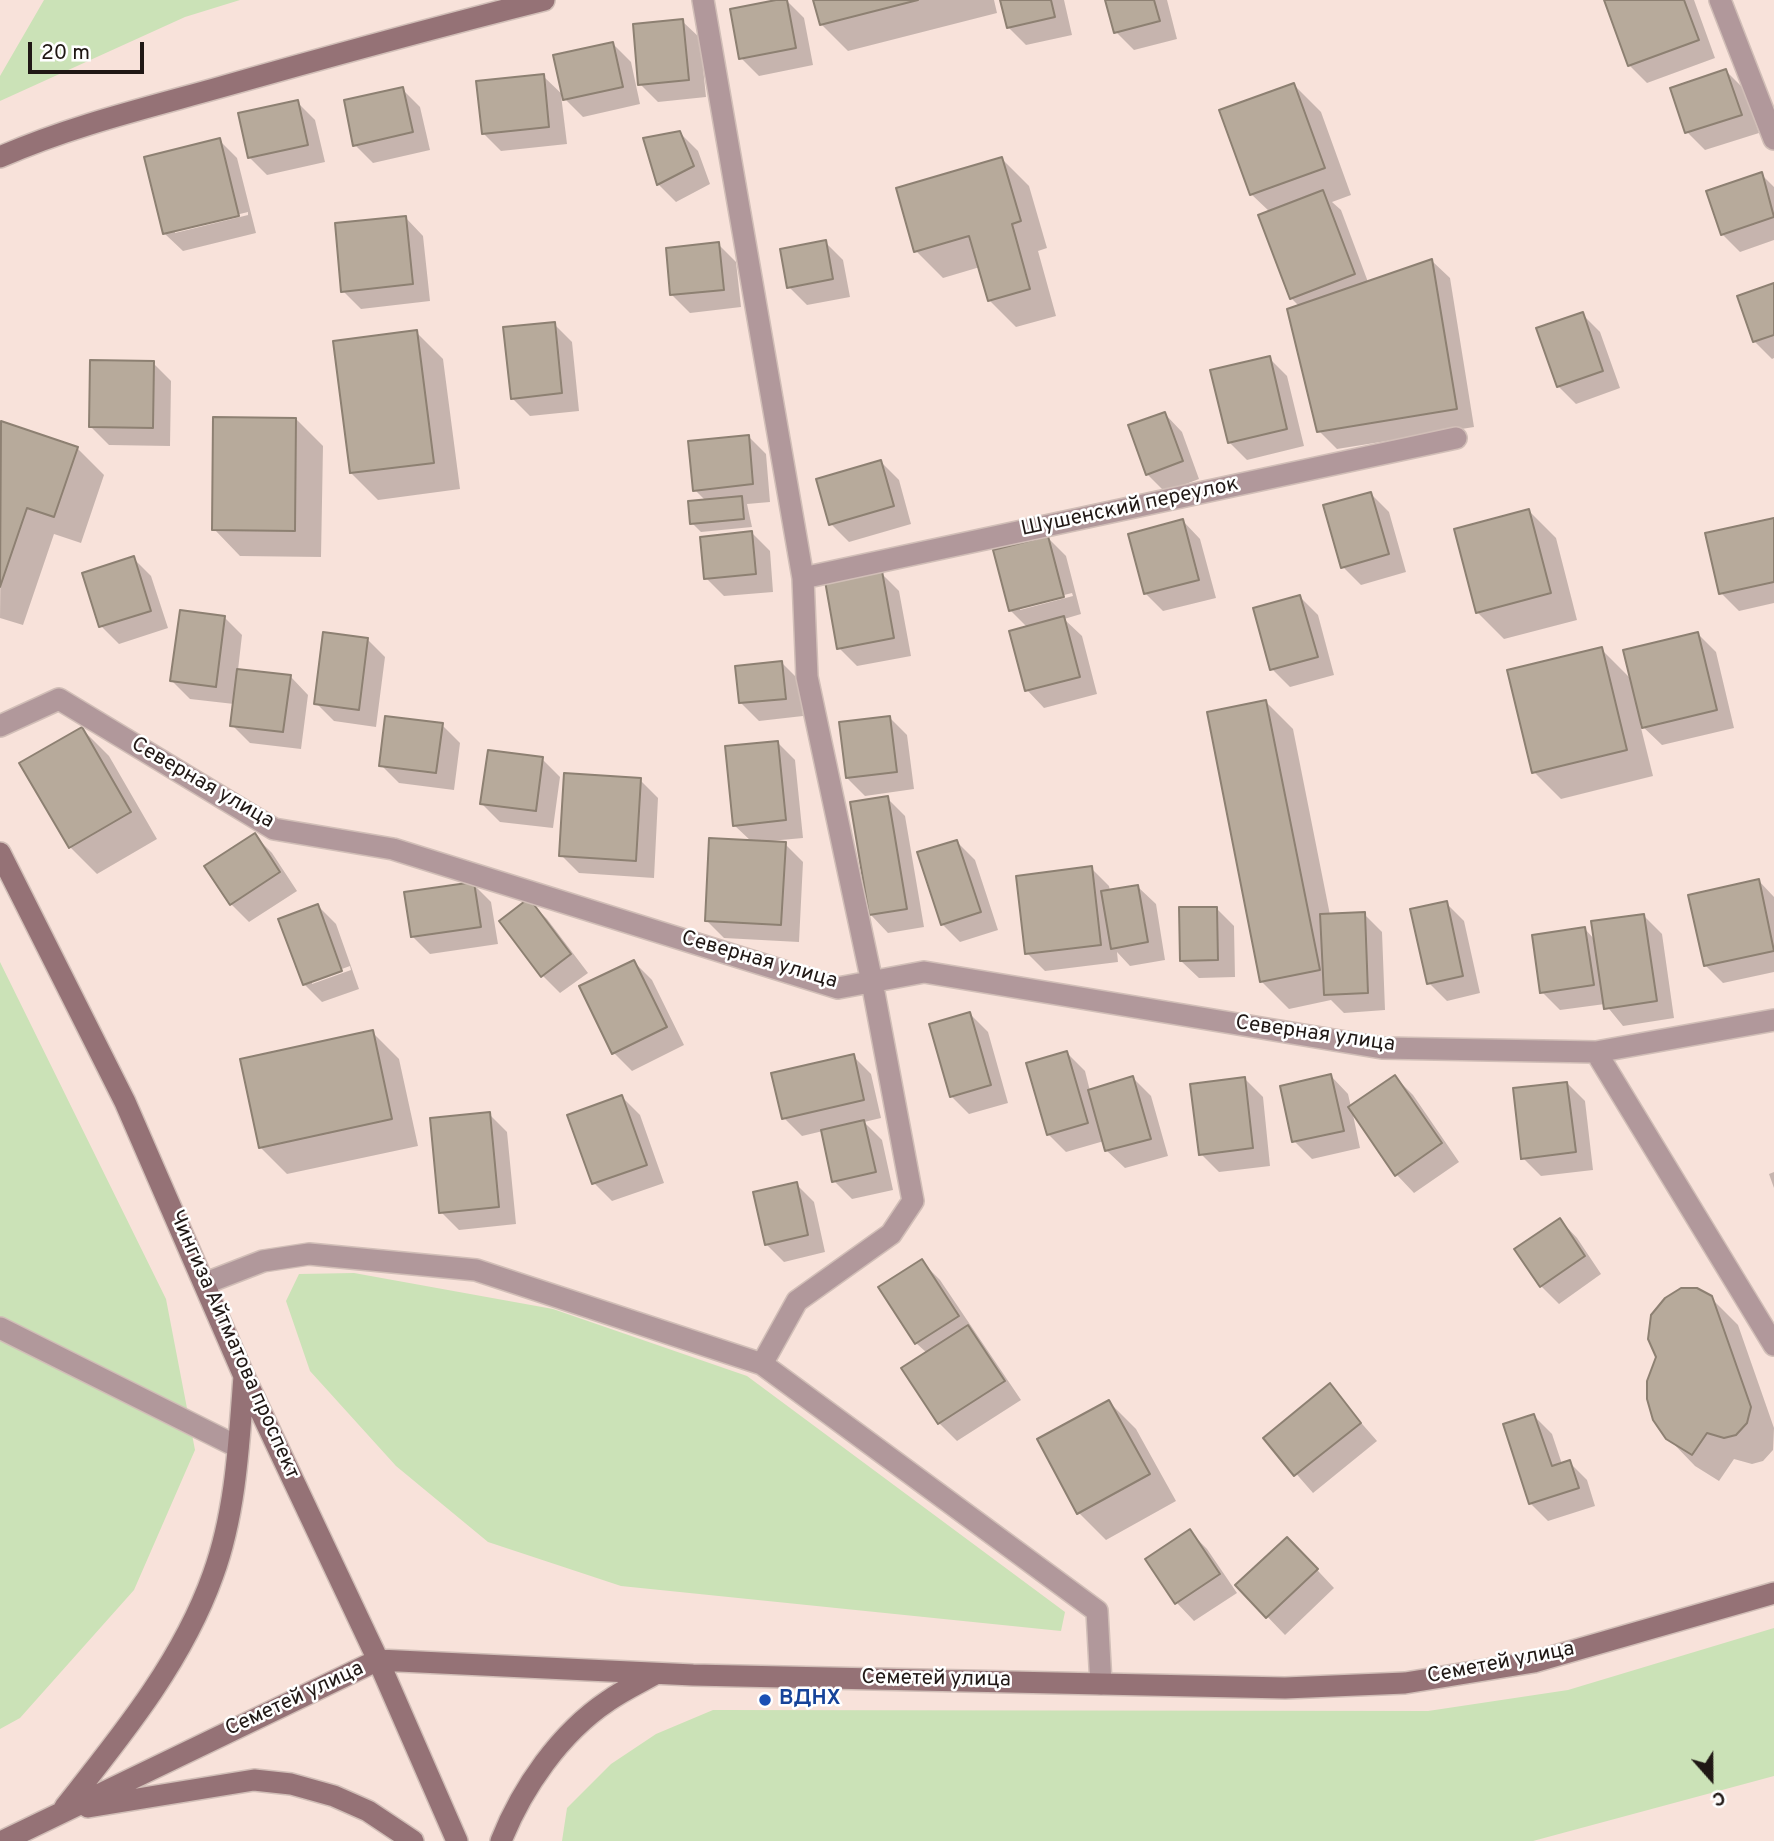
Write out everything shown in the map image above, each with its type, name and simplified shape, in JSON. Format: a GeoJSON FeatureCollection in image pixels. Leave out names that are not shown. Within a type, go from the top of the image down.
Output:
{"type":"FeatureCollection","features":[{"type":"Feature","properties":{"kind":"main road"},"geometry":{"type":"LineString","coordinates":[[0,157],[30,144],[110,118],[391,39],[544,0]]}},
{"type":"Feature","properties":{"kind":"main road","name":"Чингиза Айтматова проспект"},"geometry":{"type":"LineString","coordinates":[[0,853],[125,1102],[206,1283],[244,1376],[378,1660],[457,1841]]}},
{"type":"Feature","properties":{"kind":"main road"},"geometry":{"type":"LineString","coordinates":[[62,1812],[158,1682],[194,1620],[214,1574],[226,1531],[238,1447],[244,1376]]}},
{"type":"Feature","properties":{"kind":"main road","name":"Семетей улица"},"geometry":{"type":"LineString","coordinates":[[3,1841],[378,1660],[655,1674],[1101,1684],[1285,1688],[1405,1683],[1534,1662],[1774,1593]]}},
{"type":"Feature","properties":{"kind":"main road"},"geometry":{"type":"LineString","coordinates":[[501,1841],[528,1788],[572,1731],[607,1701],[655,1674]]}},
{"type":"Feature","properties":{"kind":"main road"},"geometry":{"type":"LineString","coordinates":[[62,1812],[254,1780],[291,1784],[334,1796],[368,1811],[413,1841]]}},
{"type":"Feature","properties":{"kind":"street"},"geometry":{"type":"LineString","coordinates":[[703,0],[803,578],[807,677],[872,982],[913,1202],[891,1234],[797,1301],[762,1364]]}},
{"type":"Feature","properties":{"kind":"street"},"geometry":{"type":"LineString","coordinates":[[1720,0],[1774,139]]}},
{"type":"Feature","properties":{"kind":"street","name":"Шушенский переулок"},"geometry":{"type":"LineString","coordinates":[[803,578],[1457,438]]}},
{"type":"Feature","properties":{"kind":"street","name":"Северная улица"},"geometry":{"type":"LineString","coordinates":[[0,726],[59,699],[274,829],[393,849],[838,988],[924,972],[1382,1048],[1596,1052],[1774,1020]]}},
{"type":"Feature","properties":{"kind":"street"},"geometry":{"type":"LineString","coordinates":[[1596,1052],[1774,1345]]}},
{"type":"Feature","properties":{"kind":"street"},"geometry":{"type":"LineString","coordinates":[[206,1283],[263,1261],[309,1254],[476,1270],[762,1364],[1097,1611],[1101,1684]]}},
{"type":"Feature","properties":{"kind":"street"},"geometry":{"type":"LineString","coordinates":[[0,1328],[238,1447]]}},
{"type":"Feature","properties":{"kind":"green space"},"geometry":{"type":"Polygon","coordinates":[[[44,0],[240,0],[185,17],[0,101],[0,76],[44,0]]]}},
{"type":"Feature","properties":{"kind":"green space"},"geometry":{"type":"Polygon","coordinates":[[[0,962],[166,1299],[195,1450],[134,1590],[20,1718],[0,1729],[0,962]]]}},
{"type":"Feature","properties":{"kind":"green space"},"geometry":{"type":"Polygon","coordinates":[[[354,1273],[553,1309],[747,1376],[1065,1612],[1061,1631],[621,1586],[488,1542],[396,1466],[310,1371],[286,1301],[299,1274],[354,1273]]]}},
{"type":"Feature","properties":{"kind":"green space"},"geometry":{"type":"Polygon","coordinates":[[[1774,1628],[1774,1776],[1533,1841],[562,1841],[567,1808],[611,1764],[656,1734],[713,1710],[1428,1711],[1568,1690],[1774,1628]]]}},
{"type":"Feature","properties":{"kind":"building"},"geometry":{"type":"Polygon","coordinates":[[[787,0],[796,48],[739,59],[730,9],[787,0]]]}},
{"type":"Feature","properties":{"kind":"building"},"geometry":{"type":"Polygon","coordinates":[[[813,0],[918,0],[820,25],[813,0]]]}},
{"type":"Feature","properties":{"kind":"building"},"geometry":{"type":"Polygon","coordinates":[[[1000,0],[1051,0],[1055,17],[1007,28],[1000,0]]]}},
{"type":"Feature","properties":{"kind":"building"},"geometry":{"type":"Polygon","coordinates":[[[1105,0],[1154,0],[1160,21],[1114,33],[1105,0]]]}},
{"type":"Feature","properties":{"kind":"building"},"geometry":{"type":"Polygon","coordinates":[[[1604,0],[1684,0],[1699,40],[1628,66],[1604,0]]]}},
{"type":"Feature","properties":{"kind":"building"},"geometry":{"type":"Polygon","coordinates":[[[683,19],[689,80],[638,85],[633,24],[683,19]]]}},
{"type":"Feature","properties":{"kind":"building"},"geometry":{"type":"Polygon","coordinates":[[[613,42],[623,87],[563,100],[553,55],[613,42]]]}},
{"type":"Feature","properties":{"kind":"building"},"geometry":{"type":"Polygon","coordinates":[[[1726,69],[1742,115],[1685,133],[1670,88],[1726,69]]]}},
{"type":"Feature","properties":{"kind":"building"},"geometry":{"type":"Polygon","coordinates":[[[544,74],[549,127],[482,134],[476,81],[544,74]]]}},
{"type":"Feature","properties":{"kind":"building"},"geometry":{"type":"Polygon","coordinates":[[[1294,83],[1325,168],[1250,195],[1219,110],[1294,83]]]}},
{"type":"Feature","properties":{"kind":"building"},"geometry":{"type":"Polygon","coordinates":[[[403,87],[413,132],[353,146],[344,100],[403,87]]]}},
{"type":"Feature","properties":{"kind":"building"},"geometry":{"type":"Polygon","coordinates":[[[298,100],[308,145],[248,158],[238,113],[298,100]]]}},
{"type":"Feature","properties":{"kind":"building"},"geometry":{"type":"Polygon","coordinates":[[[680,131],[694,166],[657,185],[643,138],[680,131]]]}},
{"type":"Feature","properties":{"kind":"building"},"geometry":{"type":"Polygon","coordinates":[[[220,138],[239,216],[163,234],[144,157],[220,138]]]}},
{"type":"Feature","properties":{"kind":"building"},"geometry":{"type":"Polygon","coordinates":[[[1002,157],[1021,221],[1012,224],[1030,289],[988,301],[969,236],[914,252],[896,188],[1002,157]]]}},
{"type":"Feature","properties":{"kind":"building"},"geometry":{"type":"Polygon","coordinates":[[[1762,172],[1774,217],[1721,235],[1706,191],[1762,172]]]}},
{"type":"Feature","properties":{"kind":"building"},"geometry":{"type":"Polygon","coordinates":[[[1323,190],[1355,274],[1290,299],[1258,215],[1323,190]]]}},
{"type":"Feature","properties":{"kind":"building"},"geometry":{"type":"Polygon","coordinates":[[[406,216],[413,284],[341,292],[335,223],[406,216]]]}},
{"type":"Feature","properties":{"kind":"building"},"geometry":{"type":"Polygon","coordinates":[[[826,240],[833,279],[787,288],[780,249],[826,240]]]}},
{"type":"Feature","properties":{"kind":"building"},"geometry":{"type":"Polygon","coordinates":[[[719,242],[724,290],[670,295],[666,248],[719,242]]]}},
{"type":"Feature","properties":{"kind":"building"},"geometry":{"type":"Polygon","coordinates":[[[1432,259],[1457,409],[1317,432],[1287,309],[1432,259]]]}},
{"type":"Feature","properties":{"kind":"building"},"geometry":{"type":"Polygon","coordinates":[[[1774,283],[1774,335],[1753,342],[1737,296],[1774,283]]]}},
{"type":"Feature","properties":{"kind":"building"},"geometry":{"type":"Polygon","coordinates":[[[1583,312],[1603,371],[1557,387],[1536,328],[1583,312]]]}},
{"type":"Feature","properties":{"kind":"building"},"geometry":{"type":"Polygon","coordinates":[[[555,322],[562,393],[511,399],[503,327],[555,322]]]}},
{"type":"Feature","properties":{"kind":"building"},"geometry":{"type":"Polygon","coordinates":[[[417,330],[434,463],[350,473],[333,341],[417,330]]]}},
{"type":"Feature","properties":{"kind":"building"},"geometry":{"type":"Polygon","coordinates":[[[1270,356],[1287,429],[1228,443],[1210,370],[1270,356]]]}},
{"type":"Feature","properties":{"kind":"building"},"geometry":{"type":"Polygon","coordinates":[[[90,360],[154,361],[153,428],[89,427],[90,360]]]}},
{"type":"Feature","properties":{"kind":"building"},"geometry":{"type":"Polygon","coordinates":[[[1165,412],[1183,461],[1146,475],[1128,425],[1165,412]]]}},
{"type":"Feature","properties":{"kind":"building"},"geometry":{"type":"Polygon","coordinates":[[[213,417],[296,418],[295,531],[212,530],[213,417]]]}},
{"type":"Feature","properties":{"kind":"building"},"geometry":{"type":"Polygon","coordinates":[[[1,421],[78,447],[54,517],[27,508],[0,587],[1,421]]]}},
{"type":"Feature","properties":{"kind":"building"},"geometry":{"type":"Polygon","coordinates":[[[749,435],[753,484],[693,491],[688,441],[749,435]]]}},
{"type":"Feature","properties":{"kind":"building"},"geometry":{"type":"Polygon","coordinates":[[[881,460],[894,506],[829,525],[816,479],[881,460]]]}},
{"type":"Feature","properties":{"kind":"building"},"geometry":{"type":"Polygon","coordinates":[[[1371,492],[1389,554],[1341,568],[1323,505],[1371,492]]]}},
{"type":"Feature","properties":{"kind":"building"},"geometry":{"type":"Polygon","coordinates":[[[742,496],[744,519],[690,524],[688,501],[742,496]]]}},
{"type":"Feature","properties":{"kind":"building"},"geometry":{"type":"Polygon","coordinates":[[[1529,509],[1551,593],[1476,613],[1454,529],[1529,509]]]}},
{"type":"Feature","properties":{"kind":"building"},"geometry":{"type":"Polygon","coordinates":[[[1774,518],[1774,582],[1719,594],[1705,533],[1774,518]]]}},
{"type":"Feature","properties":{"kind":"building"},"geometry":{"type":"Polygon","coordinates":[[[1183,519],[1199,580],[1144,594],[1128,534],[1183,519]]]}},
{"type":"Feature","properties":{"kind":"building"},"geometry":{"type":"Polygon","coordinates":[[[752,531],[756,574],[704,579],[700,537],[752,531]]]}},
{"type":"Feature","properties":{"kind":"building"},"geometry":{"type":"Polygon","coordinates":[[[1048,536],[1064,597],[1009,611],[993,550],[1048,536]]]}},
{"type":"Feature","properties":{"kind":"building"},"geometry":{"type":"Polygon","coordinates":[[[134,556],[151,611],[99,627],[82,573],[134,556]]]}},
{"type":"Feature","properties":{"kind":"building"},"geometry":{"type":"Polygon","coordinates":[[[882,571],[894,638],[837,649],[825,581],[882,571]]]}},
{"type":"Feature","properties":{"kind":"building"},"geometry":{"type":"Polygon","coordinates":[[[1300,595],[1318,657],[1270,670],[1253,608],[1300,595]]]}},
{"type":"Feature","properties":{"kind":"building"},"geometry":{"type":"Polygon","coordinates":[[[180,610],[225,616],[216,687],[170,681],[180,610]]]}},
{"type":"Feature","properties":{"kind":"building"},"geometry":{"type":"Polygon","coordinates":[[[1064,616],[1080,677],[1025,691],[1009,631],[1064,616]]]}},
{"type":"Feature","properties":{"kind":"building"},"geometry":{"type":"Polygon","coordinates":[[[323,632],[368,638],[359,710],[314,704],[323,632]]]}},
{"type":"Feature","properties":{"kind":"building"},"geometry":{"type":"Polygon","coordinates":[[[1698,632],[1717,710],[1642,728],[1623,650],[1698,632]]]}},
{"type":"Feature","properties":{"kind":"building"},"geometry":{"type":"Polygon","coordinates":[[[1602,647],[1627,750],[1532,773],[1507,670],[1602,647]]]}},
{"type":"Feature","properties":{"kind":"building"},"geometry":{"type":"Polygon","coordinates":[[[782,661],[786,699],[739,703],[735,666],[782,661]]]}},
{"type":"Feature","properties":{"kind":"building"},"geometry":{"type":"Polygon","coordinates":[[[237,669],[291,675],[283,732],[230,726],[237,669]]]}},
{"type":"Feature","properties":{"kind":"building"},"geometry":{"type":"Polygon","coordinates":[[[1266,700],[1320,970],[1260,982],[1207,712],[1266,700]]]}},
{"type":"Feature","properties":{"kind":"building"},"geometry":{"type":"Polygon","coordinates":[[[385,716],[443,723],[436,773],[379,766],[385,716]]]}},
{"type":"Feature","properties":{"kind":"building"},"geometry":{"type":"Polygon","coordinates":[[[890,716],[897,772],[846,778],[839,722],[890,716]]]}},
{"type":"Feature","properties":{"kind":"building"},"geometry":{"type":"Polygon","coordinates":[[[82,727],[131,812],[69,848],[19,763],[82,727]]]}},
{"type":"Feature","properties":{"kind":"building"},"geometry":{"type":"Polygon","coordinates":[[[778,741],[786,820],[733,826],[725,746],[778,741]]]}},
{"type":"Feature","properties":{"kind":"building"},"geometry":{"type":"Polygon","coordinates":[[[488,750],[543,757],[536,811],[480,804],[488,750]]]}},
{"type":"Feature","properties":{"kind":"building"},"geometry":{"type":"Polygon","coordinates":[[[564,773],[641,778],[636,861],[559,856],[564,773]]]}},
{"type":"Feature","properties":{"kind":"building"},"geometry":{"type":"Polygon","coordinates":[[[888,796],[907,909],[869,915],[850,802],[888,796]]]}},
{"type":"Feature","properties":{"kind":"building"},"geometry":{"type":"Polygon","coordinates":[[[255,833],[280,872],[230,905],[204,866],[255,833]]]}},
{"type":"Feature","properties":{"kind":"building"},"geometry":{"type":"Polygon","coordinates":[[[709,838],[786,842],[781,925],[705,921],[709,838]]]}},
{"type":"Feature","properties":{"kind":"building"},"geometry":{"type":"Polygon","coordinates":[[[957,840],[981,912],[941,925],[917,852],[957,840]]]}},
{"type":"Feature","properties":{"kind":"building"},"geometry":{"type":"Polygon","coordinates":[[[1092,866],[1101,945],[1025,954],[1016,876],[1092,866]]]}},
{"type":"Feature","properties":{"kind":"building"},"geometry":{"type":"Polygon","coordinates":[[[1759,879],[1774,951],[1704,966],[1688,895],[1759,879]]]}},
{"type":"Feature","properties":{"kind":"building"},"geometry":{"type":"Polygon","coordinates":[[[474,882],[481,927],[411,937],[404,892],[474,882]]]}},
{"type":"Feature","properties":{"kind":"building"},"geometry":{"type":"Polygon","coordinates":[[[1138,885],[1148,942],[1111,949],[1101,891],[1138,885]]]}},
{"type":"Feature","properties":{"kind":"building"},"geometry":{"type":"Polygon","coordinates":[[[529,898],[571,954],[541,977],[499,921],[529,898]]]}},
{"type":"Feature","properties":{"kind":"building"},"geometry":{"type":"Polygon","coordinates":[[[1447,901],[1463,976],[1427,984],[1410,909],[1447,901]]]}},
{"type":"Feature","properties":{"kind":"building"},"geometry":{"type":"Polygon","coordinates":[[[318,904],[342,971],[303,985],[278,919],[318,904]]]}},
{"type":"Feature","properties":{"kind":"building"},"geometry":{"type":"Polygon","coordinates":[[[1179,907],[1217,907],[1218,960],[1180,961],[1179,907]]]}},
{"type":"Feature","properties":{"kind":"building"},"geometry":{"type":"Polygon","coordinates":[[[1365,912],[1368,993],[1324,995],[1320,914],[1365,912]]]}},
{"type":"Feature","properties":{"kind":"building"},"geometry":{"type":"Polygon","coordinates":[[[1644,914],[1657,1001],[1604,1009],[1591,921],[1644,914]]]}},
{"type":"Feature","properties":{"kind":"building"},"geometry":{"type":"Polygon","coordinates":[[[1585,927],[1594,985],[1540,993],[1532,935],[1585,927]]]}},
{"type":"Feature","properties":{"kind":"building"},"geometry":{"type":"Polygon","coordinates":[[[634,960],[667,1027],[612,1054],[579,986],[634,960]]]}},
{"type":"Feature","properties":{"kind":"building"},"geometry":{"type":"Polygon","coordinates":[[[970,1012],[991,1085],[950,1097],[929,1024],[970,1012]]]}},
{"type":"Feature","properties":{"kind":"building"},"geometry":{"type":"Polygon","coordinates":[[[373,1030],[392,1119],[259,1148],[240,1059],[373,1030]]]}},
{"type":"Feature","properties":{"kind":"building"},"geometry":{"type":"Polygon","coordinates":[[[1067,1051],[1088,1123],[1047,1135],[1026,1063],[1067,1051]]]}},
{"type":"Feature","properties":{"kind":"building"},"geometry":{"type":"Polygon","coordinates":[[[854,1054],[864,1100],[782,1119],[771,1073],[854,1054]]]}},
{"type":"Feature","properties":{"kind":"building"},"geometry":{"type":"Polygon","coordinates":[[[1331,1074],[1344,1131],[1292,1142],[1280,1086],[1331,1074]]]}},
{"type":"Feature","properties":{"kind":"building"},"geometry":{"type":"Polygon","coordinates":[[[1395,1075],[1442,1143],[1395,1176],[1348,1107],[1395,1075]]]}},
{"type":"Feature","properties":{"kind":"building"},"geometry":{"type":"Polygon","coordinates":[[[1133,1076],[1151,1139],[1105,1151],[1088,1090],[1133,1076]]]}},
{"type":"Feature","properties":{"kind":"building"},"geometry":{"type":"Polygon","coordinates":[[[1245,1077],[1253,1148],[1199,1155],[1190,1084],[1245,1077]]]}},
{"type":"Feature","properties":{"kind":"building"},"geometry":{"type":"Polygon","coordinates":[[[1567,1082],[1576,1152],[1521,1159],[1513,1088],[1567,1082]]]}},
{"type":"Feature","properties":{"kind":"building"},"geometry":{"type":"Polygon","coordinates":[[[622,1095],[647,1165],[592,1184],[567,1115],[622,1095]]]}},
{"type":"Feature","properties":{"kind":"building"},"geometry":{"type":"Polygon","coordinates":[[[490,1112],[499,1207],[439,1213],[430,1118],[490,1112]]]}},
{"type":"Feature","properties":{"kind":"building"},"geometry":{"type":"Polygon","coordinates":[[[864,1120],[876,1172],[832,1182],[821,1130],[864,1120]]]}},
{"type":"Feature","properties":{"kind":"building"},"geometry":{"type":"Polygon","coordinates":[[[797,1182],[808,1235],[765,1245],[753,1192],[797,1182]]]}},
{"type":"Feature","properties":{"kind":"building"},"geometry":{"type":"Polygon","coordinates":[[[1560,1218],[1585,1256],[1540,1287],[1514,1249],[1560,1218]]]}},
{"type":"Feature","properties":{"kind":"building"},"geometry":{"type":"Polygon","coordinates":[[[922,1259],[959,1316],[915,1344],[878,1287],[922,1259]]]}},
{"type":"Feature","properties":{"kind":"building"},"geometry":{"type":"Polygon","coordinates":[[[1681,1288],[1697,1288],[1712,1296],[1751,1407],[1747,1423],[1736,1435],[1724,1438],[1707,1433],[1692,1455],[1666,1439],[1653,1420],[1647,1399],[1647,1381],[1656,1357],[1648,1339],[1651,1315],[1665,1298],[1681,1288]]]}},
{"type":"Feature","properties":{"kind":"building"},"geometry":{"type":"Polygon","coordinates":[[[968,1325],[1005,1381],[938,1424],[901,1368],[968,1325]]]}},
{"type":"Feature","properties":{"kind":"building"},"geometry":{"type":"Polygon","coordinates":[[[1330,1383],[1361,1423],[1294,1476],[1263,1438],[1330,1383]]]}},
{"type":"Feature","properties":{"kind":"building"},"geometry":{"type":"Polygon","coordinates":[[[1109,1400],[1150,1474],[1077,1514],[1037,1439],[1109,1400]]]}},
{"type":"Feature","properties":{"kind":"building"},"geometry":{"type":"Polygon","coordinates":[[[1534,1414],[1552,1466],[1570,1460],[1579,1488],[1529,1504],[1503,1424],[1534,1414]]]}},
{"type":"Feature","properties":{"kind":"building"},"geometry":{"type":"Polygon","coordinates":[[[1190,1529],[1220,1574],[1175,1604],[1145,1559],[1190,1529]]]}},
{"type":"Feature","properties":{"kind":"building"},"geometry":{"type":"Polygon","coordinates":[[[1287,1537],[1318,1569],[1266,1618],[1235,1585],[1287,1537]]]}},
{"type":"Feature","properties":{"kind":"place","name":"ВДНХ"},"geometry":{"type":"Point","coordinates":[765,1700]}}]}
